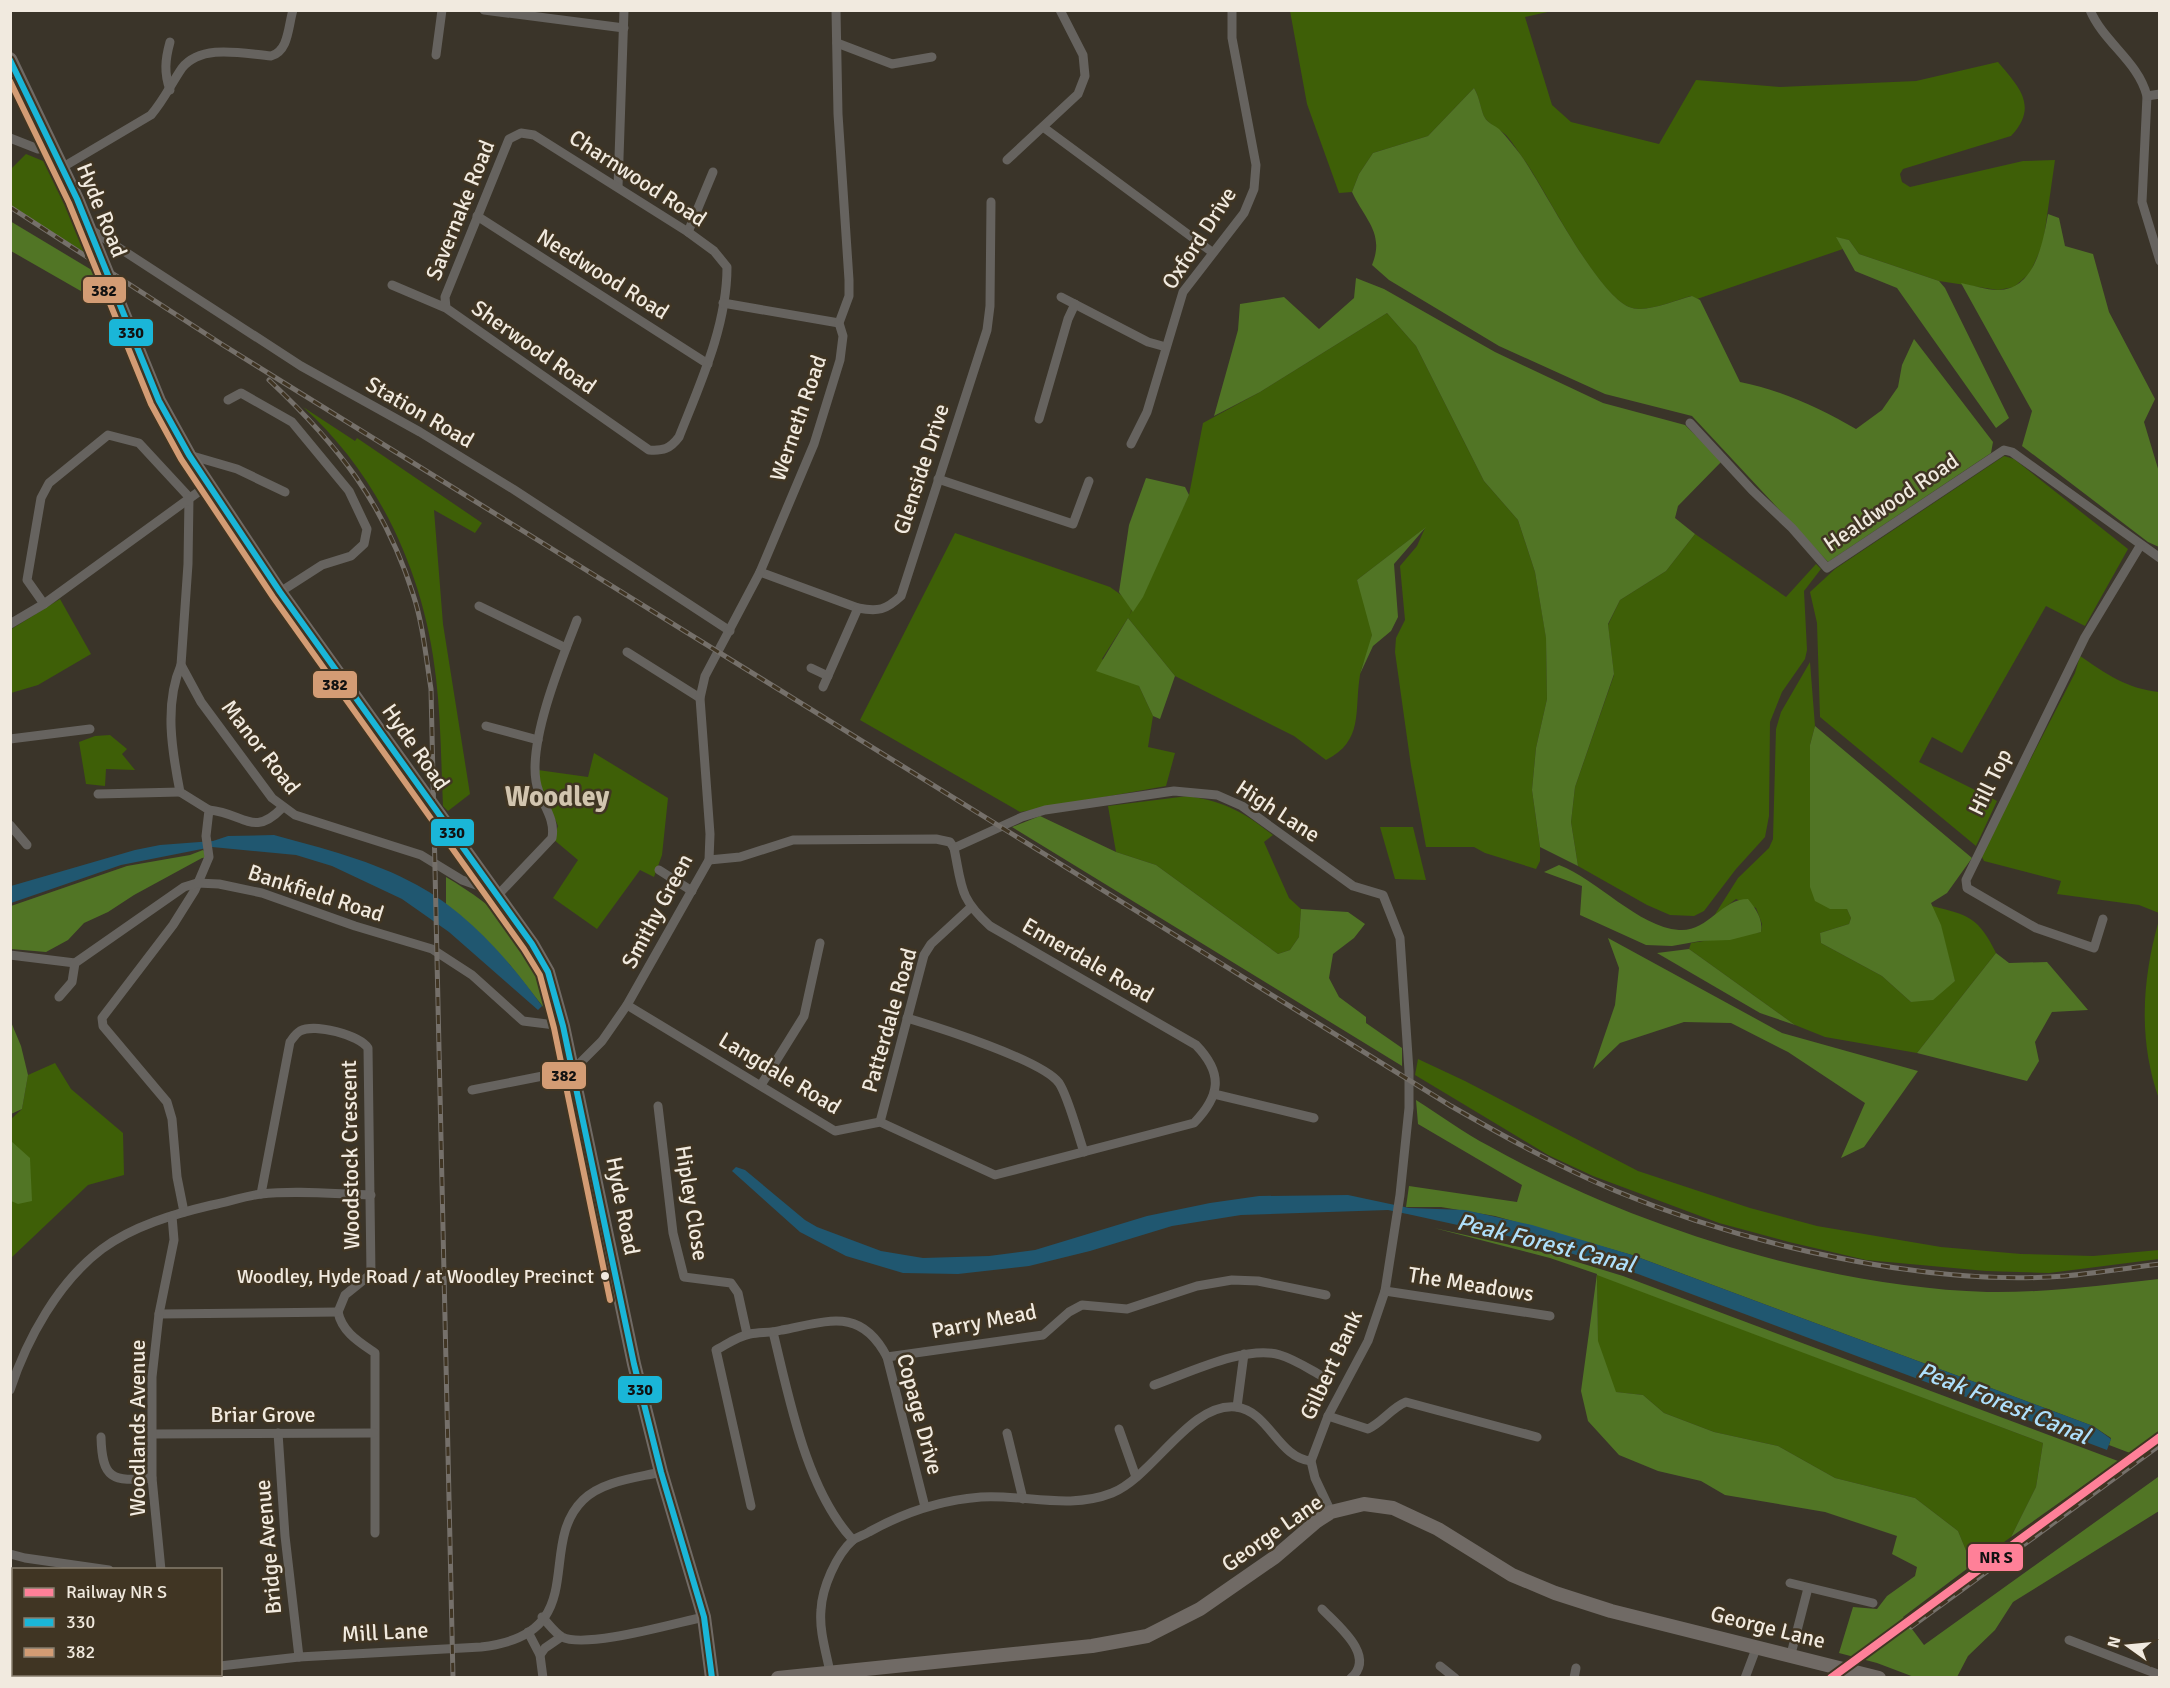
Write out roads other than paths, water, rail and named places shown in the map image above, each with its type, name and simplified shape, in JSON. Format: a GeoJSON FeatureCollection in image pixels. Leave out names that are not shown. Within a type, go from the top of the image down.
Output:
{"type":"FeatureCollection","features":[{"type":"Feature","properties":{"kind":"main road","name":"Hyde Road"},"geometry":{"type":"LineString","coordinates":[[10,59],[63,167],[159,401],[189,455],[280,592],[532,944],[548,972],[573,1070],[622,1315],[661,1472],[704,1617],[712,1677]]}},
{"type":"Feature","properties":{"kind":"main road","name":"George Lane"},"geometry":{"type":"LineString","coordinates":[[778,1677],[1092,1647],[1147,1636],[1200,1609],[1275,1557],[1331,1512],[1364,1504],[1392,1508],[1438,1529],[1512,1575],[1554,1593],[1611,1611],[1879,1677]]}},
{"type":"Feature","properties":{"kind":"street"},"geometry":{"type":"LineString","coordinates":[[63,167],[151,115],[184,66],[203,54],[213,52],[271,56],[279,54],[283,48],[293,10]]}},
{"type":"Feature","properties":{"kind":"street"},"geometry":{"type":"LineString","coordinates":[[436,55],[442,10]]}},
{"type":"Feature","properties":{"kind":"street"},"geometry":{"type":"LineString","coordinates":[[484,10],[624,28]]}},
{"type":"Feature","properties":{"kind":"street"},"geometry":{"type":"LineString","coordinates":[[618,187],[624,10]]}},
{"type":"Feature","properties":{"kind":"street","name":"Werneth Road"},"geometry":{"type":"LineString","coordinates":[[705,676],[760,572],[814,444],[828,402],[842,347],[839,323],[849,297],[849,279],[838,114],[836,10]]}},
{"type":"Feature","properties":{"kind":"street"},"geometry":{"type":"LineString","coordinates":[[1007,160],[1078,94],[1086,76],[1083,55],[1060,10]]}},
{"type":"Feature","properties":{"kind":"street","name":"Oxford Drive"},"geometry":{"type":"LineString","coordinates":[[1131,444],[1147,412],[1183,292],[1244,213],[1254,189],[1256,165],[1232,38],[1232,10]]}},
{"type":"Feature","properties":{"kind":"street"},"geometry":{"type":"LineString","coordinates":[[2090,10],[2103,33],[2143,81],[2147,96],[2142,202],[2160,261]]}},
{"type":"Feature","properties":{"kind":"street"},"geometry":{"type":"LineString","coordinates":[[170,42],[165,60],[165,78],[170,90]]}},
{"type":"Feature","properties":{"kind":"street"},"geometry":{"type":"LineString","coordinates":[[837,43],[892,63],[932,57]]}},
{"type":"Feature","properties":{"kind":"street"},"geometry":{"type":"LineString","coordinates":[[2147,96],[2160,94]]}},
{"type":"Feature","properties":{"kind":"street"},"geometry":{"type":"LineString","coordinates":[[1043,128],[1212,252]]}},
{"type":"Feature","properties":{"kind":"street","name":"Charnwood Road"},"geometry":{"type":"LineString","coordinates":[[521,133],[534,135],[688,232],[714,251],[727,267],[723,303]]}},
{"type":"Feature","properties":{"kind":"street","name":"Savernake Road"},"geometry":{"type":"LineString","coordinates":[[446,309],[445,297],[509,139],[521,133]]}},
{"type":"Feature","properties":{"kind":"street"},"geometry":{"type":"LineString","coordinates":[[10,138],[38,149],[53,149]]}},
{"type":"Feature","properties":{"kind":"street"},"geometry":{"type":"LineString","coordinates":[[688,232],[713,172]]}},
{"type":"Feature","properties":{"kind":"street","name":"Glenside Drive"},"geometry":{"type":"LineString","coordinates":[[760,572],[858,608],[874,611],[887,609],[901,596],[987,330],[990,306],[991,202]]}},
{"type":"Feature","properties":{"kind":"street","name":"Needwood Road"},"geometry":{"type":"LineString","coordinates":[[477,216],[708,364]]}},
{"type":"Feature","properties":{"kind":"street","name":"Station Road"},"geometry":{"type":"LineString","coordinates":[[90,229],[301,366],[420,432],[513,489],[730,631]]}},
{"type":"Feature","properties":{"kind":"street","name":"Sherwood Road"},"geometry":{"type":"LineString","coordinates":[[392,285],[446,309],[649,450],[662,451],[672,446],[679,437],[708,364]]}},
{"type":"Feature","properties":{"kind":"street"},"geometry":{"type":"LineString","coordinates":[[1061,297],[1148,342],[1166,347]]}},
{"type":"Feature","properties":{"kind":"street"},"geometry":{"type":"LineString","coordinates":[[708,364],[723,303],[839,323]]}},
{"type":"Feature","properties":{"kind":"street"},"geometry":{"type":"LineString","coordinates":[[1039,419],[1074,304]]}},
{"type":"Feature","properties":{"kind":"street"},"geometry":{"type":"LineString","coordinates":[[228,400],[241,393],[292,422],[349,491],[367,530],[364,544],[351,556],[322,565],[280,592]]}},
{"type":"Feature","properties":{"kind":"street","name":"Healdwood Road"},"geometry":{"type":"LineString","coordinates":[[1690,423],[1752,490],[1792,528],[1827,568],[2004,450],[2012,452],[2140,546]]}},
{"type":"Feature","properties":{"kind":"street"},"geometry":{"type":"LineString","coordinates":[[44,604],[27,580],[42,498],[49,483],[108,435],[139,443],[189,497],[188,564],[181,665],[172,685],[172,752],[180,792]]}},
{"type":"Feature","properties":{"kind":"street"},"geometry":{"type":"LineString","coordinates":[[189,455],[237,469],[285,492]]}},
{"type":"Feature","properties":{"kind":"street"},"geometry":{"type":"LineString","coordinates":[[938,479],[1073,524],[1089,481]]}},
{"type":"Feature","properties":{"kind":"street"},"geometry":{"type":"LineString","coordinates":[[10,624],[44,604],[208,485]]}},
{"type":"Feature","properties":{"kind":"street"},"geometry":{"type":"LineString","coordinates":[[2140,546],[2160,558]]}},
{"type":"Feature","properties":{"kind":"street","name":"Hill Top"},"geometry":{"type":"LineString","coordinates":[[2103,919],[2094,948],[2036,928],[1967,888],[1966,880],[2085,637],[2140,546]]}},
{"type":"Feature","properties":{"kind":"street"},"geometry":{"type":"LineString","coordinates":[[479,606],[566,648]]}},
{"type":"Feature","properties":{"kind":"street"},"geometry":{"type":"LineString","coordinates":[[823,687],[858,608]]}},
{"type":"Feature","properties":{"kind":"street"},"geometry":{"type":"LineString","coordinates":[[497,896],[552,838],[554,825],[536,783],[538,740],[566,648],[577,620]]}},
{"type":"Feature","properties":{"kind":"street"},"geometry":{"type":"LineString","coordinates":[[627,652],[700,698]]}},
{"type":"Feature","properties":{"kind":"street","name":"Manor Road"},"geometry":{"type":"LineString","coordinates":[[181,665],[201,702],[272,798],[282,808],[295,815],[421,855],[462,880],[479,886],[488,883]]}},
{"type":"Feature","properties":{"kind":"street"},"geometry":{"type":"LineString","coordinates":[[811,668],[828,676]]}},
{"type":"Feature","properties":{"kind":"street","name":"Smithy Green"},"geometry":{"type":"LineString","coordinates":[[573,1070],[602,1041],[627,1005],[709,860],[710,834],[700,698],[705,676]]}},
{"type":"Feature","properties":{"kind":"street"},"geometry":{"type":"LineString","coordinates":[[486,726],[538,740]]}},
{"type":"Feature","properties":{"kind":"street"},"geometry":{"type":"LineString","coordinates":[[10,739],[90,729]]}},
{"type":"Feature","properties":{"kind":"street","name":"High Lane"},"geometry":{"type":"LineString","coordinates":[[954,848],[1013,821],[1045,810],[1174,790],[1217,795],[1242,806],[1353,886],[1383,895],[1400,938],[1409,1071],[1409,1108],[1400,1195]]}},
{"type":"Feature","properties":{"kind":"street"},"geometry":{"type":"LineString","coordinates":[[98,794],[180,792],[209,810],[225,811],[258,824],[269,821],[282,808]]}},
{"type":"Feature","properties":{"kind":"street"},"geometry":{"type":"LineString","coordinates":[[184,1212],[177,1177],[172,1119],[167,1102],[103,1026],[102,1018],[173,925],[197,883],[209,857],[206,836],[209,810]]}},
{"type":"Feature","properties":{"kind":"street"},"geometry":{"type":"LineString","coordinates":[[10,825],[27,845]]}},
{"type":"Feature","properties":{"kind":"street"},"geometry":{"type":"LineString","coordinates":[[709,860],[740,857],[793,840],[936,839],[950,842],[954,848],[964,895],[970,908]]}},
{"type":"Feature","properties":{"kind":"street"},"geometry":{"type":"LineString","coordinates":[[659,870],[692,891]]}},
{"type":"Feature","properties":{"kind":"street"},"geometry":{"type":"LineString","coordinates":[[10,955],[75,963],[162,901],[184,887],[197,883]]}},
{"type":"Feature","properties":{"kind":"street","name":"Bankfield Road"},"geometry":{"type":"LineString","coordinates":[[197,883],[219,884],[262,893],[355,926],[432,949],[472,975],[523,1021],[563,1026]]}},
{"type":"Feature","properties":{"kind":"street","name":"Patterdale Road"},"geometry":{"type":"LineString","coordinates":[[880,1122],[924,955],[931,944],[970,908]]}},
{"type":"Feature","properties":{"kind":"street","name":"Ennerdale Road"},"geometry":{"type":"LineString","coordinates":[[970,908],[990,926],[1196,1045],[1209,1059],[1216,1080],[1214,1094]]}},
{"type":"Feature","properties":{"kind":"street"},"geometry":{"type":"LineString","coordinates":[[761,1085],[804,1016],[820,943]]}},
{"type":"Feature","properties":{"kind":"street"},"geometry":{"type":"LineString","coordinates":[[59,998],[72,982],[75,963]]}},
{"type":"Feature","properties":{"kind":"street","name":"Langdale Road"},"geometry":{"type":"LineString","coordinates":[[627,1005],[836,1131],[880,1122]]}},
{"type":"Feature","properties":{"kind":"street"},"geometry":{"type":"LineString","coordinates":[[907,1018],[963,1035],[1043,1070],[1059,1083],[1084,1152]]}},
{"type":"Feature","properties":{"kind":"street","name":"Woodstock Crescent"},"geometry":{"type":"LineString","coordinates":[[261,1194],[290,1042],[297,1032],[308,1028],[352,1035],[363,1041],[368,1048],[370,1274],[345,1295],[338,1312]]}},
{"type":"Feature","properties":{"kind":"street"},"geometry":{"type":"LineString","coordinates":[[472,1090],[573,1070]]}},
{"type":"Feature","properties":{"kind":"street"},"geometry":{"type":"LineString","coordinates":[[880,1122],[995,1175],[1194,1123],[1208,1108],[1214,1094],[1314,1118]]}},
{"type":"Feature","properties":{"kind":"street","name":"Hipley Close"},"geometry":{"type":"LineString","coordinates":[[658,1106],[673,1233],[684,1277],[731,1283],[738,1293],[747,1334]]}},
{"type":"Feature","properties":{"kind":"street"},"geometry":{"type":"LineString","coordinates":[[10,1390],[33,1335],[81,1269],[102,1249],[135,1230],[184,1212],[261,1194],[371,1194]]}},
{"type":"Feature","properties":{"kind":"street","name":"Gilbert Bank"},"geometry":{"type":"LineString","coordinates":[[1311,1461],[1328,1416],[1368,1341],[1385,1291],[1400,1195]]}},
{"type":"Feature","properties":{"kind":"street","name":"Woodlands Avenue"},"geometry":{"type":"LineString","coordinates":[[161,1568],[152,1478],[152,1377],[159,1314],[174,1240],[172,1216]]}},
{"type":"Feature","properties":{"kind":"street","name":"Parry Mead"},"geometry":{"type":"LineString","coordinates":[[887,1357],[1044,1335],[1069,1312],[1082,1305],[1126,1309],[1197,1286],[1232,1280],[1258,1281],[1326,1295]]}},
{"type":"Feature","properties":{"kind":"street","name":"The Meadows"},"geometry":{"type":"LineString","coordinates":[[1385,1291],[1550,1316]]}},
{"type":"Feature","properties":{"kind":"street"},"geometry":{"type":"LineString","coordinates":[[159,1314],[338,1312],[340,1321],[351,1336],[375,1353],[375,1533]]}},
{"type":"Feature","properties":{"kind":"street","name":"Copage Drive"},"geometry":{"type":"LineString","coordinates":[[751,1506],[716,1350],[747,1334],[773,1332],[837,1319],[869,1331],[879,1341],[887,1357],[925,1507]]}},
{"type":"Feature","properties":{"kind":"street"},"geometry":{"type":"LineString","coordinates":[[773,1332],[796,1425],[812,1471],[841,1527],[853,1540]]}},
{"type":"Feature","properties":{"kind":"street"},"geometry":{"type":"LineString","coordinates":[[1237,1407],[1244,1354]]}},
{"type":"Feature","properties":{"kind":"street"},"geometry":{"type":"LineString","coordinates":[[1154,1385],[1244,1354],[1280,1354],[1322,1376]]}},
{"type":"Feature","properties":{"kind":"street"},"geometry":{"type":"LineString","coordinates":[[1328,1416],[1368,1429],[1379,1424],[1397,1406],[1406,1402],[1537,1437]]}},
{"type":"Feature","properties":{"kind":"street"},"geometry":{"type":"LineString","coordinates":[[830,1672],[822,1634],[820,1609],[837,1562],[853,1540],[889,1520],[925,1507],[981,1497],[1053,1502],[1084,1500],[1112,1493],[1136,1477],[1200,1416],[1218,1408],[1237,1407],[1254,1414],[1290,1451],[1303,1460],[1311,1461],[1315,1478],[1331,1512]]}},
{"type":"Feature","properties":{"kind":"street"},"geometry":{"type":"LineString","coordinates":[[1119,1429],[1136,1477]]}},
{"type":"Feature","properties":{"kind":"street","name":"Bridge Avenue"},"geometry":{"type":"LineString","coordinates":[[278,1433],[285,1536],[299,1658]]}},
{"type":"Feature","properties":{"kind":"street","name":"Briar Grove"},"geometry":{"type":"LineString","coordinates":[[153,1434],[374,1433]]}},
{"type":"Feature","properties":{"kind":"street"},"geometry":{"type":"LineString","coordinates":[[1007,1433],[1023,1499]]}},
{"type":"Feature","properties":{"kind":"street"},"geometry":{"type":"LineString","coordinates":[[101,1437],[104,1467],[109,1474],[121,1480],[152,1478]]}},
{"type":"Feature","properties":{"kind":"street","name":"Mill Lane"},"geometry":{"type":"LineString","coordinates":[[222,1666],[299,1658],[481,1647],[510,1641],[528,1632],[543,1617],[554,1600],[559,1582],[566,1529],[573,1512],[584,1499],[600,1488],[661,1472]]}},
{"type":"Feature","properties":{"kind":"street"},"geometry":{"type":"LineString","coordinates":[[10,1554],[101,1568]]}},
{"type":"Feature","properties":{"kind":"street"},"geometry":{"type":"LineString","coordinates":[[1790,1583],[1874,1604]]}},
{"type":"Feature","properties":{"kind":"street"},"geometry":{"type":"LineString","coordinates":[[1791,1654],[1808,1588]]}},
{"type":"Feature","properties":{"kind":"street"},"geometry":{"type":"LineString","coordinates":[[1323,1610],[1356,1646],[1359,1660],[1356,1673],[1351,1677]]}},
{"type":"Feature","properties":{"kind":"street"},"geometry":{"type":"LineString","coordinates":[[543,1617],[561,1637],[576,1641],[598,1639],[704,1617]]}},
{"type":"Feature","properties":{"kind":"street"},"geometry":{"type":"LineString","coordinates":[[528,1632],[540,1655],[543,1677]]}},
{"type":"Feature","properties":{"kind":"street"},"geometry":{"type":"LineString","coordinates":[[540,1655],[545,1648],[561,1637]]}},
{"type":"Feature","properties":{"kind":"street"},"geometry":{"type":"LineString","coordinates":[[2069,1640],[2160,1675]]}},
{"type":"Feature","properties":{"kind":"street"},"geometry":{"type":"LineString","coordinates":[[1745,1677],[1757,1646]]}},
{"type":"Feature","properties":{"kind":"street"},"geometry":{"type":"LineString","coordinates":[[1440,1666],[1455,1677]]}},
{"type":"Feature","properties":{"kind":"street"},"geometry":{"type":"LineString","coordinates":[[2134,1677],[2138,1666]]}},
{"type":"Feature","properties":{"kind":"water"},"geometry":{"type":"Polygon","coordinates":[[[274,835],[366,862],[400,876],[435,896],[470,923],[502,955],[542,1006],[538,1010],[449,932],[402,899],[332,866],[296,855],[212,847],[121,865],[11,903],[11,886],[135,850],[160,845],[213,841],[228,836],[274,835]]]}},
{"type":"Feature","properties":{"kind":"water","name":"Peak Forest Canal"},"geometry":{"type":"Polygon","coordinates":[[[736,1167],[745,1170],[805,1220],[817,1227],[881,1251],[923,1258],[989,1256],[1035,1250],[1147,1216],[1259,1196],[1348,1195],[1409,1208],[1465,1210],[1532,1225],[1632,1255],[2093,1426],[2111,1439],[2107,1450],[1638,1274],[1531,1241],[1388,1210],[1241,1215],[1172,1226],[1090,1251],[1029,1266],[958,1274],[903,1273],[846,1256],[800,1232],[732,1171],[736,1167]]]}},
{"type":"Feature","properties":{"kind":"railway"},"geometry":{"type":"LineString","coordinates":[[10,207],[223,345],[1451,1106],[1574,1172],[1616,1191],[1720,1228],[1836,1258],[1896,1268],[1954,1275],[2011,1278],[2065,1276],[2160,1264]]}},
{"type":"Feature","properties":{"kind":"railway"},"geometry":{"type":"LineString","coordinates":[[269,380],[317,428],[337,452],[373,503],[388,531],[416,605],[431,689],[453,1678]]}},
{"type":"Feature","properties":{"kind":"railway"},"geometry":{"type":"LineString","coordinates":[[1911,1627],[2160,1445]]}},
{"type":"Feature","properties":{"kind":"place","name":"Woodley, Hyde Road / at Woodley Precinct"},"geometry":{"type":"Point","coordinates":[605,1276]}},
{"type":"Feature","properties":{"kind":"district","name":"Woodley"},"geometry":{"type":"Point","coordinates":[557,797]}}]}
